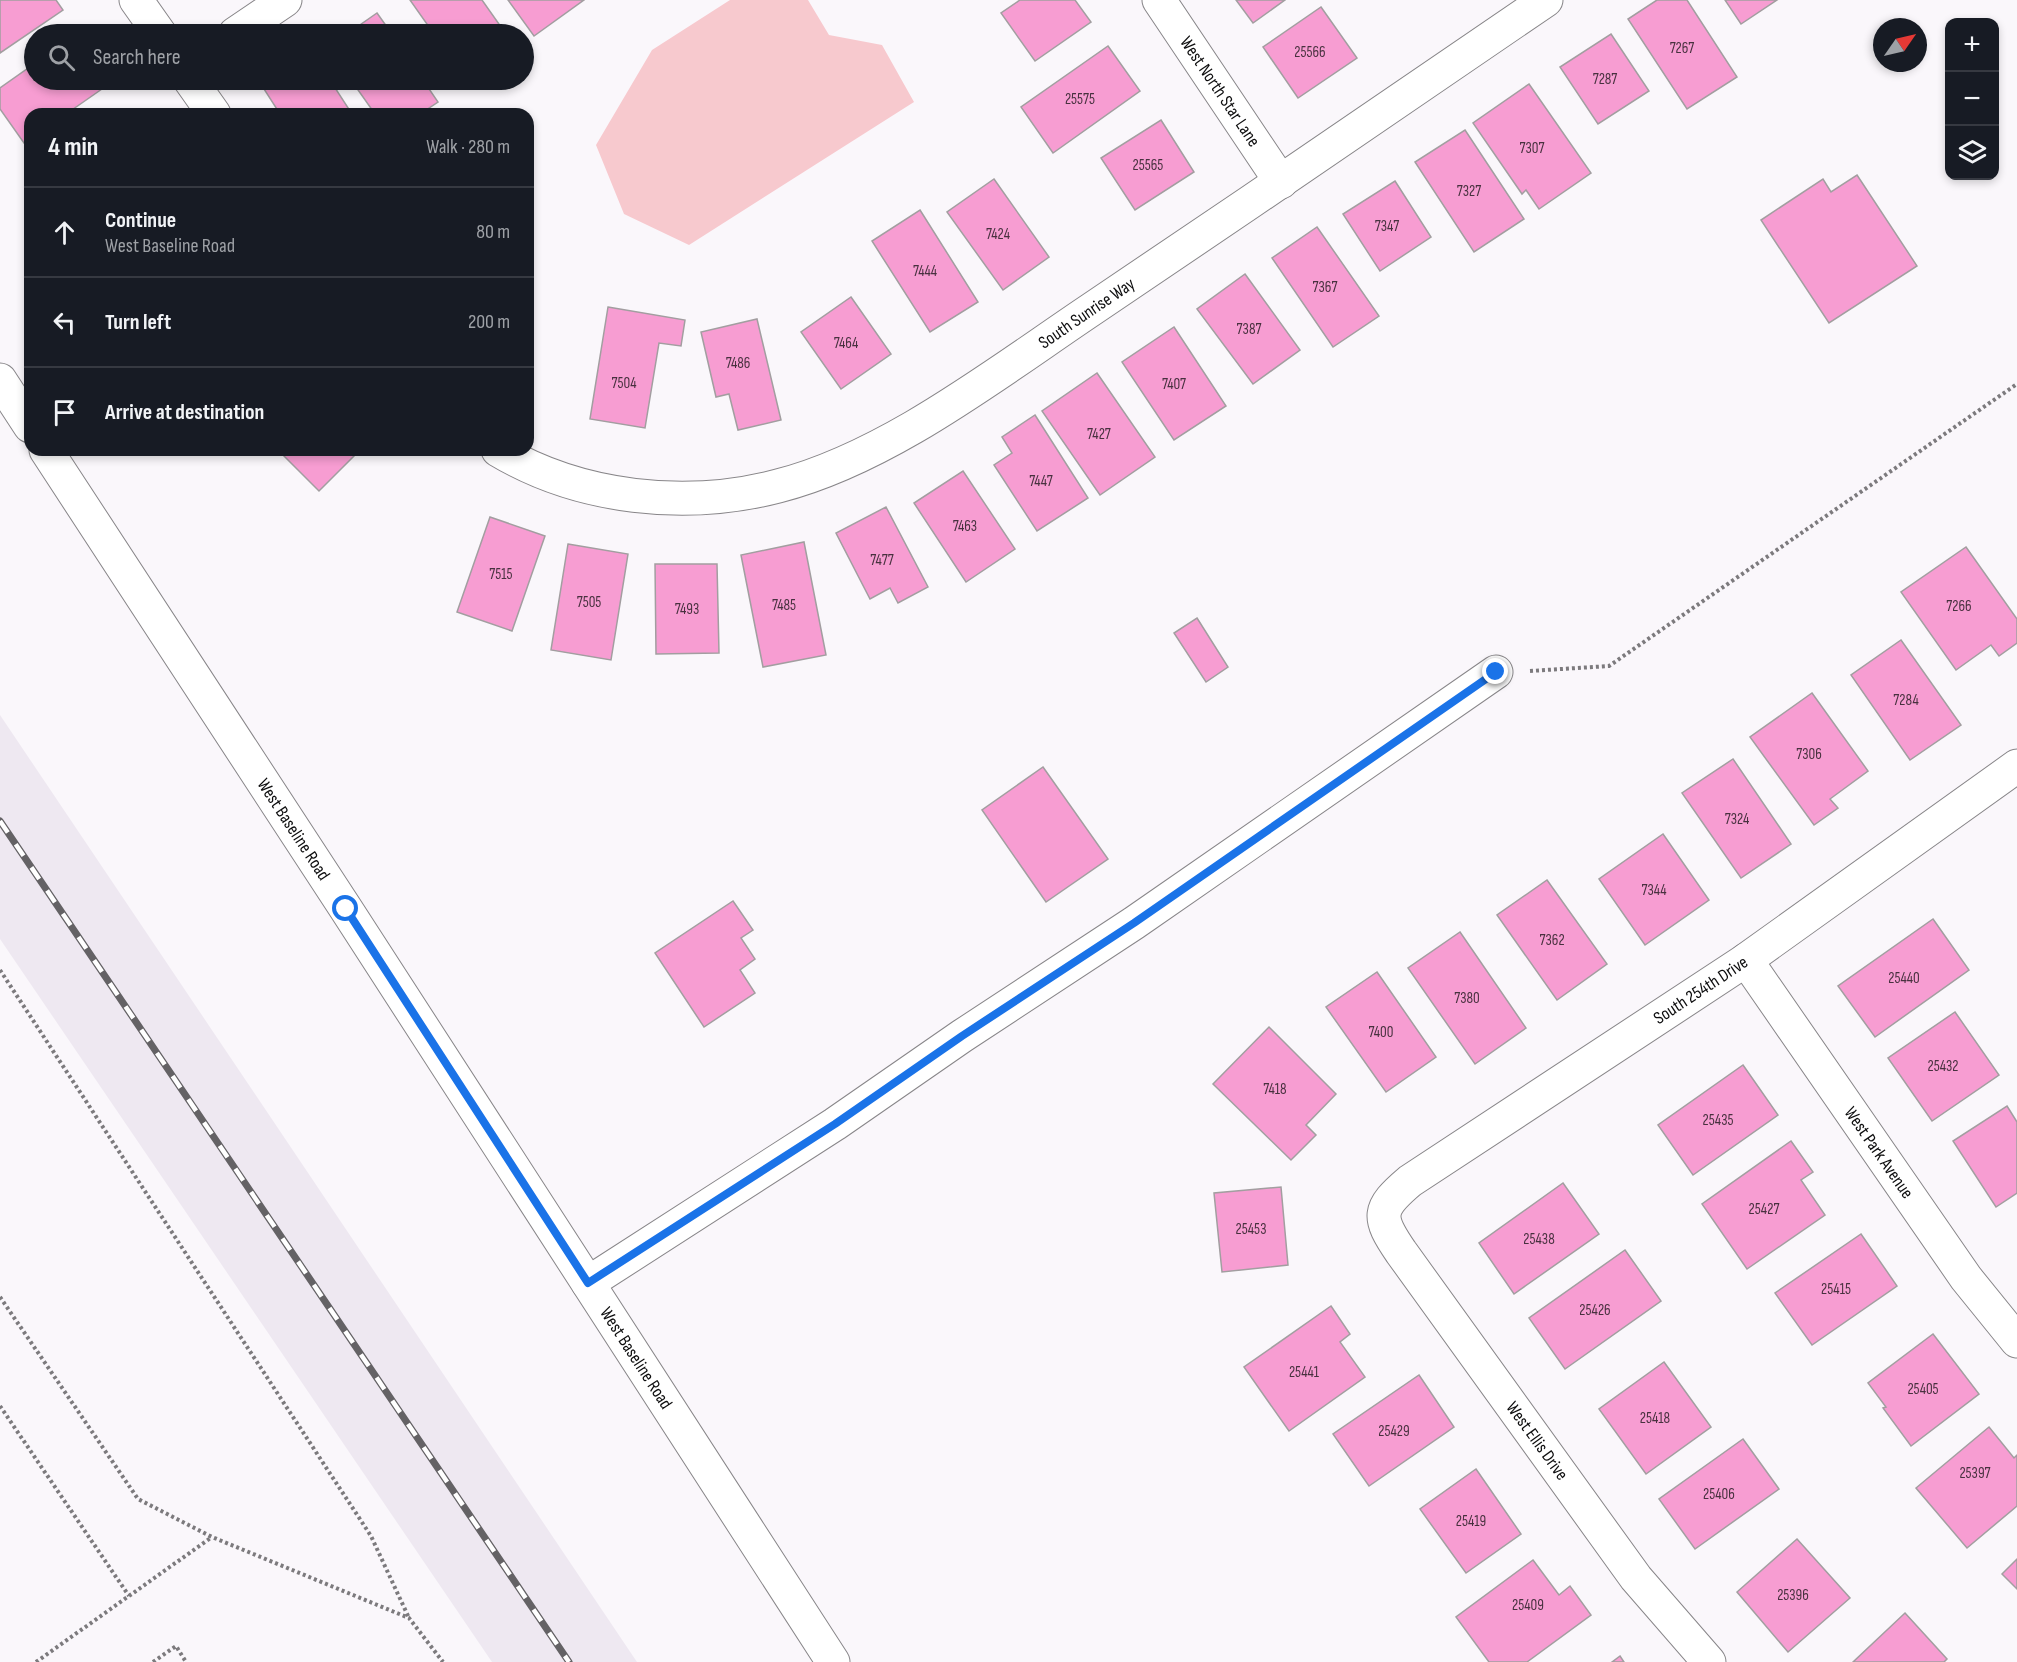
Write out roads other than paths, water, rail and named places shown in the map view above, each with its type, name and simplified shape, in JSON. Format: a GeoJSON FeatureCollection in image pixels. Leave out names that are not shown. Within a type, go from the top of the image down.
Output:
{"type":"FeatureCollection","features":[{"type":"Feature","properties":{"kind":"street"},"geometry":{"type":"LineString","coordinates":[[136,0],[153,24]]}},
{"type":"Feature","properties":{"kind":"street"},"geometry":{"type":"LineString","coordinates":[[250,24],[285,0]]}},
{"type":"Feature","properties":{"kind":"street","name":"West North Star Lane"},"geometry":{"type":"LineString","coordinates":[[1159,0],[1281,182]]}},
{"type":"Feature","properties":{"kind":"street","name":"South Sunrise Way"},"geometry":{"type":"LineString","coordinates":[[510,456],[541,471],[579,485],[679,499],[733,495],[777,486],[813,475],[854,458],[949,404],[1281,182],[1546,0]]}},
{"type":"Feature","properties":{"kind":"street"},"geometry":{"type":"LineString","coordinates":[[197,90],[210,108]]}},
{"type":"Feature","properties":{"kind":"street"},"geometry":{"type":"LineString","coordinates":[[0,380],[24,417]]}},
{"type":"Feature","properties":{"kind":"street","name":"West Baseline Road"},"geometry":{"type":"LineString","coordinates":[[50,456],[833,1662]]}},
{"type":"Feature","properties":{"kind":"street"},"geometry":{"type":"LineString","coordinates":[[588,1283],[835,1124],[962,1036],[1134,923],[1496,672]]}},
{"type":"Feature","properties":{"kind":"street","name":"South 254th Drive"},"geometry":{"type":"LineString","coordinates":[[1384,1209],[1392,1196],[1410,1181],[1746,960],[2017,766]]}},
{"type":"Feature","properties":{"kind":"street","name":"West Park Avenue"},"geometry":{"type":"LineString","coordinates":[[1746,960],[1966,1278],[2017,1341]]}},
{"type":"Feature","properties":{"kind":"street","name":"West Ellis Drive"},"geometry":{"type":"LineString","coordinates":[[1384,1209],[1385,1225],[1401,1252],[1636,1578],[1709,1662]]}},
{"type":"Feature","properties":{"kind":"railway"},"geometry":{"type":"LineString","coordinates":[[0,821],[569,1662]]}}]}
